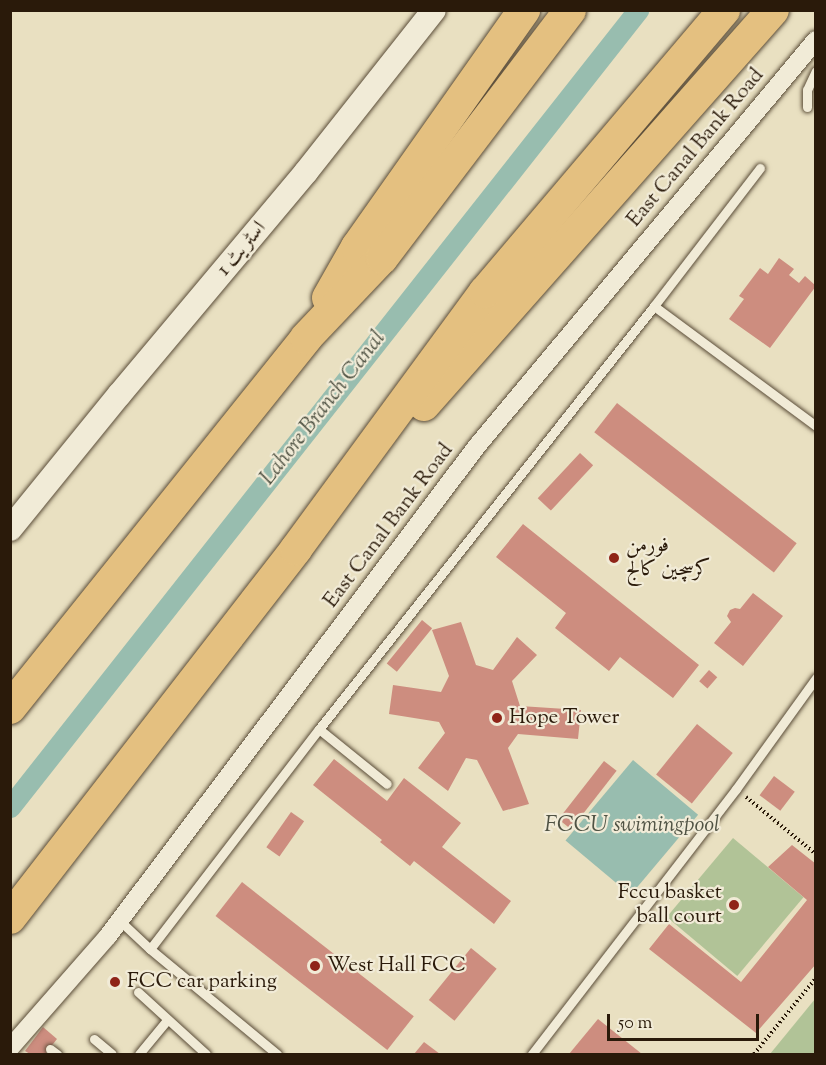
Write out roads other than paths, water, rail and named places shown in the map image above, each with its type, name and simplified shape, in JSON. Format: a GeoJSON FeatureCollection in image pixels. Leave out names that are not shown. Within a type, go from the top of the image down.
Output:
{"type":"FeatureCollection","features":[{"type":"Feature","properties":{"kind":"highway"},"geometry":{"type":"LineString","coordinates":[[306,338],[357,247],[524,10]]}},
{"type":"Feature","properties":{"kind":"highway"},"geometry":{"type":"LineString","coordinates":[[10,708],[306,338],[382,258],[570,10]]}},
{"type":"Feature","properties":{"kind":"highway"},"geometry":{"type":"LineString","coordinates":[[12,916],[296,549],[485,292],[724,10]]}},
{"type":"Feature","properties":{"kind":"highway"},"geometry":{"type":"LineString","coordinates":[[296,549],[773,10]]}},
{"type":"Feature","properties":{"kind":"street","name":"اسٹریٹ 1"},"geometry":{"type":"LineString","coordinates":[[10,529],[306,172],[434,10]]}},
{"type":"Feature","properties":{"kind":"street","name":"East Canal Bank Road"},"geometry":{"type":"LineString","coordinates":[[10,1048],[31,1033],[119,920],[477,446],[816,40]]}},
{"type":"Feature","properties":{"kind":"lane"},"geometry":{"type":"LineString","coordinates":[[807,107],[807,90],[816,71]]}},
{"type":"Feature","properties":{"kind":"lane"},"geometry":{"type":"LineString","coordinates":[[150,950],[319,729],[654,306],[760,168]]}},
{"type":"Feature","properties":{"kind":"lane"},"geometry":{"type":"LineString","coordinates":[[654,306],[816,426]]}},
{"type":"Feature","properties":{"kind":"lane"},"geometry":{"type":"LineString","coordinates":[[532,1054],[736,789],[816,678]]}},
{"type":"Feature","properties":{"kind":"lane"},"geometry":{"type":"LineString","coordinates":[[319,729],[387,784]]}},
{"type":"Feature","properties":{"kind":"lane"},"geometry":{"type":"LineString","coordinates":[[119,920],[150,950],[277,1054]]}},
{"type":"Feature","properties":{"kind":"lane"},"geometry":{"type":"LineString","coordinates":[[138,992],[206,1054]]}},
{"type":"Feature","properties":{"kind":"lane"},"geometry":{"type":"LineString","coordinates":[[139,1054],[167,1020]]}},
{"type":"Feature","properties":{"kind":"lane"},"geometry":{"type":"LineString","coordinates":[[94,1040],[111,1054]]}},
{"type":"Feature","properties":{"kind":"water","name":"FCCU swimingpool"},"geometry":{"type":"Polygon","coordinates":[[[633,760],[698,815],[631,895],[566,840],[633,760]]]}},
{"type":"Feature","properties":{"kind":"waterway","name":"Lahore Branch Canal"},"geometry":{"type":"LineString","coordinates":[[10,807],[638,10]]}},
{"type":"Feature","properties":{"kind":"place","name":"فورمن کرسچین کالج"},"geometry":{"type":"Point","coordinates":[614,558]}},
{"type":"Feature","properties":{"kind":"place","name":"Hope Tower"},"geometry":{"type":"Point","coordinates":[497,718]}},
{"type":"Feature","properties":{"kind":"place","name":"Fccu basket ball court"},"geometry":{"type":"Point","coordinates":[734,905]}},
{"type":"Feature","properties":{"kind":"place","name":"West Hall FCC"},"geometry":{"type":"Point","coordinates":[315,966]}},
{"type":"Feature","properties":{"kind":"place","name":"FCC car parking"},"geometry":{"type":"Point","coordinates":[115,982]}}]}
